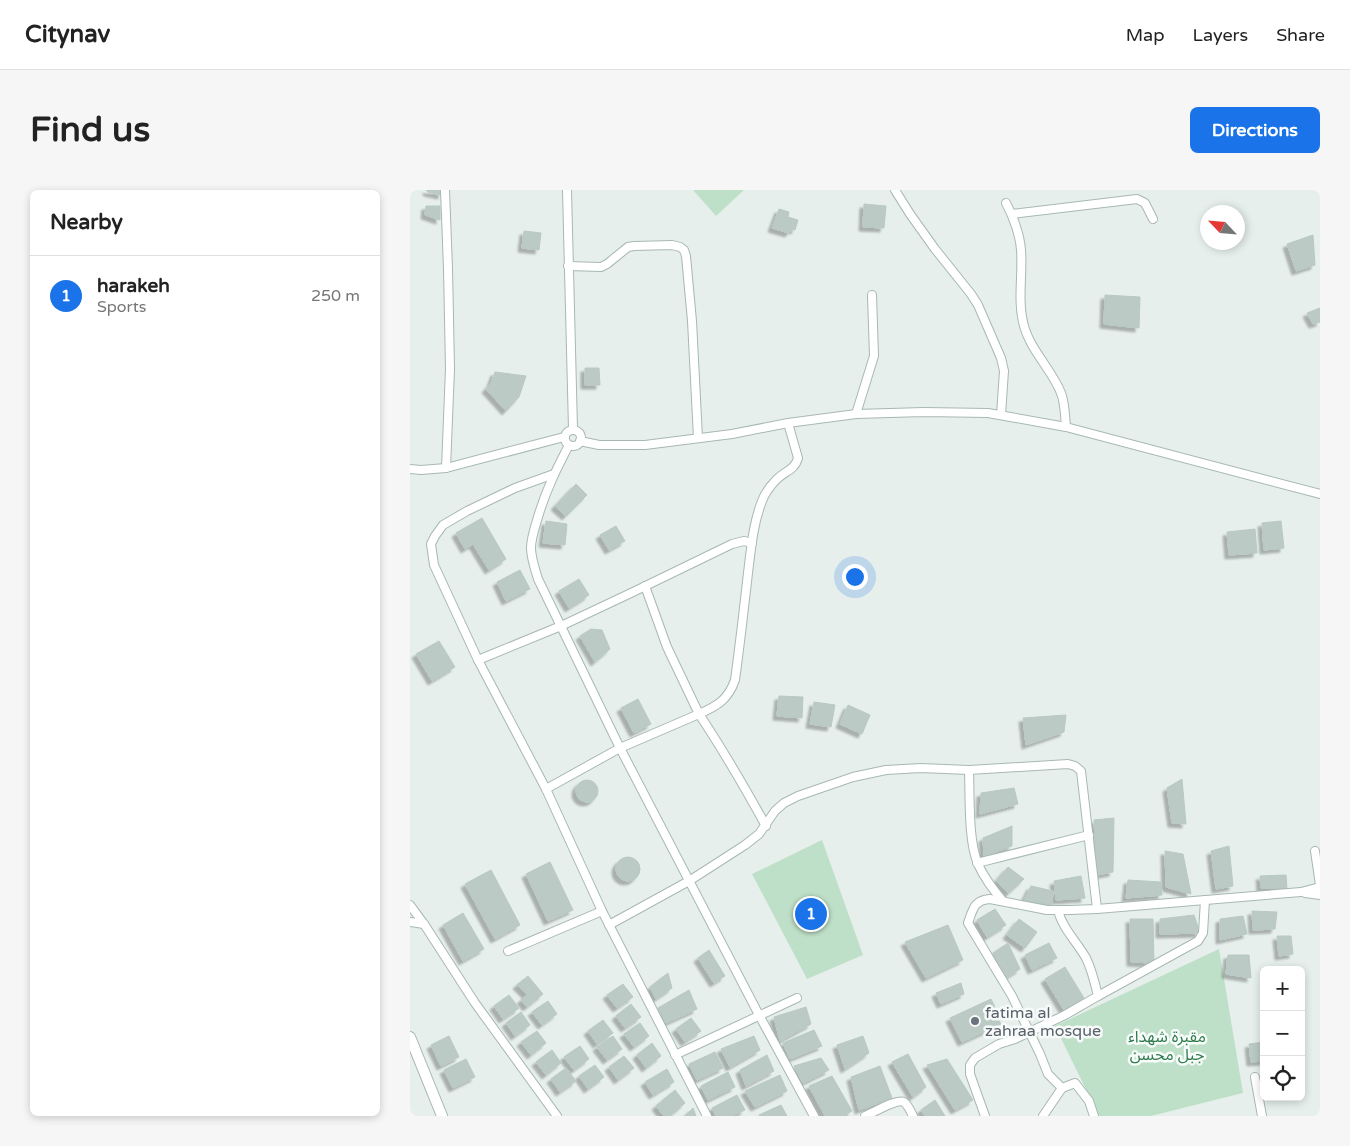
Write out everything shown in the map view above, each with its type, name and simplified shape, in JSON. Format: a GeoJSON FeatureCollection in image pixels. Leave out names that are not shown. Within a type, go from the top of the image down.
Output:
{"type":"FeatureCollection","features":[{"type":"Feature","properties":{"kind":"street"},"geometry":{"type":"LineString","coordinates":[[445,190],[450,360],[446,468]]}},
{"type":"Feature","properties":{"kind":"street"},"geometry":{"type":"LineString","coordinates":[[567,190],[573,429]]}},
{"type":"Feature","properties":{"kind":"street"},"geometry":{"type":"LineString","coordinates":[[895,190],[910,214],[978,305],[1001,358],[1004,371],[1001,416]]}},
{"type":"Feature","properties":{"kind":"street"},"geometry":{"type":"LineString","coordinates":[[1012,214],[1137,199],[1145,203],[1153,219]]}},
{"type":"Feature","properties":{"kind":"street"},"geometry":{"type":"LineString","coordinates":[[1006,203],[1012,214],[1021,248],[1020,304],[1024,327],[1061,393],[1064,402],[1066,427]]}},
{"type":"Feature","properties":{"kind":"street"},"geometry":{"type":"LineString","coordinates":[[568,266],[601,266],[607,264],[623,250],[634,246],[672,245],[684,250],[692,322],[698,438]]}},
{"type":"Feature","properties":{"kind":"street"},"geometry":{"type":"LineString","coordinates":[[856,414],[874,356],[872,295]]}},
{"type":"Feature","properties":{"kind":"street"},"geometry":{"type":"LineString","coordinates":[[580,441],[599,445],[645,445],[732,434],[788,423],[856,414],[952,412],[988,414],[1066,427],[1320,494]]}},
{"type":"Feature","properties":{"kind":"street"},"geometry":{"type":"LineString","coordinates":[[546,789],[620,748],[715,706],[723,701],[730,691],[735,680],[756,518],[771,485],[797,464],[797,453],[788,423]]}},
{"type":"Feature","properties":{"kind":"street"},"geometry":{"type":"LineString","coordinates":[[564,437],[566,443],[576,446],[580,441],[580,435],[579,432],[573,429]]}},
{"type":"Feature","properties":{"kind":"street"},"geometry":{"type":"LineString","coordinates":[[410,469],[446,468],[564,437],[567,432],[573,429]]}},
{"type":"Feature","properties":{"kind":"street"},"geometry":{"type":"LineString","coordinates":[[569,445],[554,474],[534,531],[531,548],[538,578],[620,748],[759,1015],[814,1116]]}},
{"type":"Feature","properties":{"kind":"street"},"geometry":{"type":"LineString","coordinates":[[554,474],[515,488],[448,521],[438,530],[432,544],[434,565],[478,660],[546,789],[602,911],[707,1116]]}},
{"type":"Feature","properties":{"kind":"street"},"geometry":{"type":"LineString","coordinates":[[478,660],[561,626],[732,544],[744,541],[752,542]]}},
{"type":"Feature","properties":{"kind":"street"},"geometry":{"type":"LineString","coordinates":[[645,586],[667,647],[699,714],[766,826]]}},
{"type":"Feature","properties":{"kind":"street"},"geometry":{"type":"LineString","coordinates":[[609,925],[689,881],[745,845],[759,834],[775,811],[784,803],[798,796],[853,777],[886,770],[921,768],[969,770],[1068,764],[1075,766],[1081,771],[1097,910]]}},
{"type":"Feature","properties":{"kind":"street"},"geometry":{"type":"LineString","coordinates":[[969,770],[971,819],[977,863],[985,878],[1002,900]]}},
{"type":"Feature","properties":{"kind":"street"},"geometry":{"type":"LineString","coordinates":[[977,863],[1088,835]]}},
{"type":"Feature","properties":{"kind":"street"},"geometry":{"type":"LineString","coordinates":[[1062,1088],[1048,1074],[1012,996],[968,923],[972,910],[977,903],[990,899],[1030,907],[1058,910],[1097,910],[1300,892],[1320,886],[1315,851]]}},
{"type":"Feature","properties":{"kind":"street"},"geometry":{"type":"LineString","coordinates":[[1300,892],[1320,895]]}},
{"type":"Feature","properties":{"kind":"street"},"geometry":{"type":"LineString","coordinates":[[410,896],[412,908],[475,1003],[557,1116]]}},
{"type":"Feature","properties":{"kind":"street"},"geometry":{"type":"LineString","coordinates":[[985,1116],[970,1074],[970,1064],[975,1058],[987,1050],[1065,1015],[1074,1008],[1198,941],[1203,933],[1205,900]]}},
{"type":"Feature","properties":{"kind":"street"},"geometry":{"type":"LineString","coordinates":[[1058,910],[1062,923],[1086,958],[1098,996]]}},
{"type":"Feature","properties":{"kind":"street"},"geometry":{"type":"LineString","coordinates":[[508,951],[602,911]]}},
{"type":"Feature","properties":{"kind":"street"},"geometry":{"type":"LineString","coordinates":[[410,922],[424,924]]}},
{"type":"Feature","properties":{"kind":"street"},"geometry":{"type":"LineString","coordinates":[[675,1055],[797,998]]}},
{"type":"Feature","properties":{"kind":"street"},"geometry":{"type":"LineString","coordinates":[[410,1037],[442,1116]]}},
{"type":"Feature","properties":{"kind":"street"},"geometry":{"type":"LineString","coordinates":[[1255,1077],[1262,1116]]}},
{"type":"Feature","properties":{"kind":"street"},"geometry":{"type":"LineString","coordinates":[[1043,1116],[1062,1088],[1074,1083],[1089,1102],[1094,1116]]}},
{"type":"Feature","properties":{"kind":"street"},"geometry":{"type":"LineString","coordinates":[[865,1116],[900,1101],[905,1104],[913,1116]]}},
{"type":"Feature","properties":{"kind":"green space"},"geometry":{"type":"Polygon","coordinates":[[[693,190],[744,190],[716,216],[693,190]]]}},
{"type":"Feature","properties":{"kind":"green space"},"geometry":{"type":"Polygon","coordinates":[[[822,840],[863,955],[807,979],[752,874],[822,840]]]}},
{"type":"Feature","properties":{"kind":"green space","name":"مقبرة شهداء جبل محسن"},"geometry":{"type":"Polygon","coordinates":[[[1219,949],[1243,1093],[1151,1116],[1099,1116],[1055,1026],[1219,949]]]}},
{"type":"Feature","properties":{"kind":"building"},"geometry":{"type":"Polygon","coordinates":[[[426,190],[442,190],[442,195],[428,192],[426,190]]]}},
{"type":"Feature","properties":{"kind":"building"},"geometry":{"type":"Polygon","coordinates":[[[864,204],[886,206],[884,228],[863,227],[864,204]]]}},
{"type":"Feature","properties":{"kind":"building"},"geometry":{"type":"Polygon","coordinates":[[[426,206],[440,206],[440,220],[425,215],[426,206]]]}},
{"type":"Feature","properties":{"kind":"building"},"geometry":{"type":"Polygon","coordinates":[[[779,209],[789,212],[788,217],[798,220],[795,230],[792,229],[789,233],[772,228],[779,209]]]}},
{"type":"Feature","properties":{"kind":"building"},"geometry":{"type":"Polygon","coordinates":[[[524,231],[541,233],[539,250],[522,248],[524,231]]]}},
{"type":"Feature","properties":{"kind":"building"},"geometry":{"type":"Polygon","coordinates":[[[1313,235],[1315,265],[1296,271],[1287,244],[1313,235]]]}},
{"type":"Feature","properties":{"kind":"building"},"geometry":{"type":"Polygon","coordinates":[[[1105,295],[1140,297],[1139,328],[1104,324],[1105,295]]]}},
{"type":"Feature","properties":{"kind":"building"},"geometry":{"type":"Polygon","coordinates":[[[1320,308],[1320,322],[1313,324],[1307,313],[1320,308]]]}},
{"type":"Feature","properties":{"kind":"building"},"geometry":{"type":"Polygon","coordinates":[[[585,368],[599,368],[600,385],[585,385],[585,368]]]}},
{"type":"Feature","properties":{"kind":"building"},"geometry":{"type":"Polygon","coordinates":[[[495,372],[526,376],[519,397],[506,411],[486,389],[491,383],[495,372]]]}},
{"type":"Feature","properties":{"kind":"building"},"geometry":{"type":"Polygon","coordinates":[[[576,484],[587,495],[566,516],[555,506],[576,484]]]}},
{"type":"Feature","properties":{"kind":"building"},"geometry":{"type":"Polygon","coordinates":[[[482,518],[506,559],[489,570],[473,544],[465,549],[456,533],[482,518]]]}},
{"type":"Feature","properties":{"kind":"building"},"geometry":{"type":"Polygon","coordinates":[[[546,521],[567,524],[565,545],[543,543],[546,521]]]}},
{"type":"Feature","properties":{"kind":"building"},"geometry":{"type":"Polygon","coordinates":[[[1281,521],[1284,548],[1264,550],[1262,523],[1281,521]]]}},
{"type":"Feature","properties":{"kind":"building"},"geometry":{"type":"Polygon","coordinates":[[[616,526],[625,541],[609,550],[600,535],[616,526]]]}},
{"type":"Feature","properties":{"kind":"building"},"geometry":{"type":"Polygon","coordinates":[[[1255,529],[1257,553],[1229,555],[1227,532],[1255,529]]]}},
{"type":"Feature","properties":{"kind":"building"},"geometry":{"type":"Polygon","coordinates":[[[520,570],[530,589],[506,601],[497,582],[520,570]]]}},
{"type":"Feature","properties":{"kind":"building"},"geometry":{"type":"Polygon","coordinates":[[[579,579],[589,595],[569,608],[559,591],[579,579]]]}},
{"type":"Feature","properties":{"kind":"building"},"geometry":{"type":"Polygon","coordinates":[[[591,629],[602,630],[610,649],[595,662],[580,636],[591,629]]]}},
{"type":"Feature","properties":{"kind":"building"},"geometry":{"type":"Polygon","coordinates":[[[439,641],[455,667],[432,681],[416,654],[439,641]]]}},
{"type":"Feature","properties":{"kind":"building"},"geometry":{"type":"Polygon","coordinates":[[[779,696],[803,697],[802,718],[777,716],[779,696]]]}},
{"type":"Feature","properties":{"kind":"building"},"geometry":{"type":"Polygon","coordinates":[[[638,699],[651,724],[634,733],[621,708],[638,699]]]}},
{"type":"Feature","properties":{"kind":"building"},"geometry":{"type":"Polygon","coordinates":[[[814,702],[835,705],[831,727],[810,724],[814,702]]]}},
{"type":"Feature","properties":{"kind":"building"},"geometry":{"type":"Polygon","coordinates":[[[848,705],[870,715],[862,734],[840,724],[848,705]]]}},
{"type":"Feature","properties":{"kind":"building"},"geometry":{"type":"Polygon","coordinates":[[[1066,715],[1064,732],[1026,745],[1023,718],[1066,715]]]}},
{"type":"Feature","properties":{"kind":"building"},"geometry":{"type":"Polygon","coordinates":[[[1182,779],[1186,824],[1172,823],[1167,788],[1182,779]]]}},
{"type":"Feature","properties":{"kind":"building"},"geometry":{"type":"Polygon","coordinates":[[[587,780],[595,783],[598,791],[595,799],[587,802],[579,799],[576,791],[579,783],[587,780]]]}},
{"type":"Feature","properties":{"kind":"building"},"geometry":{"type":"Polygon","coordinates":[[[1014,788],[1018,804],[980,814],[981,793],[1014,788]]]}},
{"type":"Feature","properties":{"kind":"building"},"geometry":{"type":"Polygon","coordinates":[[[1114,818],[1113,872],[1097,875],[1094,820],[1114,818]]]}},
{"type":"Feature","properties":{"kind":"building"},"geometry":{"type":"Polygon","coordinates":[[[1012,826],[1012,846],[984,856],[983,838],[1012,826]]]}},
{"type":"Feature","properties":{"kind":"building"},"geometry":{"type":"Polygon","coordinates":[[[1229,846],[1233,886],[1216,889],[1211,851],[1229,846]]]}},
{"type":"Feature","properties":{"kind":"building"},"geometry":{"type":"Polygon","coordinates":[[[1165,851],[1183,854],[1191,894],[1166,887],[1165,851]]]}},
{"type":"Feature","properties":{"kind":"building"},"geometry":{"type":"Polygon","coordinates":[[[628,857],[633,858],[639,864],[639,874],[633,880],[628,881],[623,880],[617,874],[616,869],[617,864],[623,858],[628,857]]]}},
{"type":"Feature","properties":{"kind":"building"},"geometry":{"type":"Polygon","coordinates":[[[550,862],[573,910],[548,921],[526,874],[550,862]]]}},
{"type":"Feature","properties":{"kind":"building"},"geometry":{"type":"Polygon","coordinates":[[[1008,867],[1024,879],[1009,893],[996,881],[1008,867]]]}},
{"type":"Feature","properties":{"kind":"building"},"geometry":{"type":"Polygon","coordinates":[[[491,870],[520,925],[495,939],[465,884],[491,870]]]}},
{"type":"Feature","properties":{"kind":"building"},"geometry":{"type":"Polygon","coordinates":[[[1286,875],[1287,889],[1261,888],[1260,876],[1286,875]]]}},
{"type":"Feature","properties":{"kind":"building"},"geometry":{"type":"Polygon","coordinates":[[[1081,876],[1085,898],[1056,900],[1054,881],[1081,876]]]}},
{"type":"Feature","properties":{"kind":"building"},"geometry":{"type":"Polygon","coordinates":[[[1128,880],[1161,882],[1162,895],[1126,898],[1128,880]]]}},
{"type":"Feature","properties":{"kind":"building"},"geometry":{"type":"Polygon","coordinates":[[[1031,886],[1053,891],[1052,906],[1024,900],[1031,886]]]}},
{"type":"Feature","properties":{"kind":"building"},"geometry":{"type":"Polygon","coordinates":[[[995,909],[1006,925],[987,937],[977,920],[995,909]]]}},
{"type":"Feature","properties":{"kind":"building"},"geometry":{"type":"Polygon","coordinates":[[[1252,911],[1277,912],[1275,929],[1253,930],[1252,911]]]}},
{"type":"Feature","properties":{"kind":"building"},"geometry":{"type":"Polygon","coordinates":[[[463,913],[484,949],[463,961],[443,925],[463,913]]]}},
{"type":"Feature","properties":{"kind":"building"},"geometry":{"type":"Polygon","coordinates":[[[1194,915],[1200,933],[1160,934],[1160,919],[1194,915]]]}},
{"type":"Feature","properties":{"kind":"building"},"geometry":{"type":"Polygon","coordinates":[[[1243,916],[1247,934],[1220,940],[1220,919],[1243,916]]]}},
{"type":"Feature","properties":{"kind":"building"},"geometry":{"type":"Polygon","coordinates":[[[1019,919],[1037,932],[1025,948],[1007,935],[1019,919]]]}},
{"type":"Feature","properties":{"kind":"building"},"geometry":{"type":"Polygon","coordinates":[[[1130,919],[1153,919],[1154,963],[1131,962],[1130,919]]]}},
{"type":"Feature","properties":{"kind":"building"},"geometry":{"type":"Polygon","coordinates":[[[948,925],[963,960],[926,978],[905,942],[948,925]]]}},
{"type":"Feature","properties":{"kind":"building"},"geometry":{"type":"Polygon","coordinates":[[[1277,936],[1291,936],[1293,954],[1279,956],[1277,936]]]}},
{"type":"Feature","properties":{"kind":"building"},"geometry":{"type":"Polygon","coordinates":[[[1008,943],[1020,969],[1004,979],[993,953],[1008,943]]]}},
{"type":"Feature","properties":{"kind":"building"},"geometry":{"type":"Polygon","coordinates":[[[1049,943],[1057,958],[1032,970],[1025,955],[1049,943]]]}},
{"type":"Feature","properties":{"kind":"building"},"geometry":{"type":"Polygon","coordinates":[[[709,950],[725,976],[714,983],[698,958],[709,950]]]}},
{"type":"Feature","properties":{"kind":"building"},"geometry":{"type":"Polygon","coordinates":[[[1228,955],[1249,955],[1251,978],[1226,974],[1228,955]]]}},
{"type":"Feature","properties":{"kind":"building"},"geometry":{"type":"Polygon","coordinates":[[[1065,967],[1084,998],[1064,1010],[1045,979],[1065,967]]]}},
{"type":"Feature","properties":{"kind":"building"},"geometry":{"type":"Polygon","coordinates":[[[668,973],[672,988],[656,999],[650,987],[668,973]]]}},
{"type":"Feature","properties":{"kind":"building"},"geometry":{"type":"Polygon","coordinates":[[[528,976],[543,994],[527,1007],[521,1000],[527,995],[517,985],[528,976]]]}},
{"type":"Feature","properties":{"kind":"building"},"geometry":{"type":"Polygon","coordinates":[[[961,983],[964,994],[941,1004],[936,993],[961,983]]]}},
{"type":"Feature","properties":{"kind":"building"},"geometry":{"type":"Polygon","coordinates":[[[623,984],[633,997],[617,1008],[607,995],[623,984]]]}},
{"type":"Feature","properties":{"kind":"building"},"geometry":{"type":"Polygon","coordinates":[[[689,990],[697,1009],[666,1023],[658,1008],[689,990]]]}},
{"type":"Feature","properties":{"kind":"building"},"geometry":{"type":"Polygon","coordinates":[[[509,995],[519,1008],[503,1019],[494,1006],[509,995]]]}},
{"type":"Feature","properties":{"kind":"building","name":"fatima al zahraa mosque"},"geometry":{"type":"Polygon","coordinates":[[[991,999],[995,1007],[993,1010],[1001,1024],[962,1042],[950,1018],[991,999]]]}},
{"type":"Feature","properties":{"kind":"building"},"geometry":{"type":"Polygon","coordinates":[[[548,1001],[557,1014],[542,1025],[532,1012],[548,1001]]]}},
{"type":"Feature","properties":{"kind":"building"},"geometry":{"type":"Polygon","coordinates":[[[631,1004],[641,1017],[625,1028],[616,1016],[631,1004]]]}},
{"type":"Feature","properties":{"kind":"building"},"geometry":{"type":"Polygon","coordinates":[[[806,1007],[811,1024],[780,1041],[774,1017],[806,1007]]]}},
{"type":"Feature","properties":{"kind":"building"},"geometry":{"type":"Polygon","coordinates":[[[521,1012],[530,1025],[515,1036],[506,1023],[521,1012]]]}},
{"type":"Feature","properties":{"kind":"building"},"geometry":{"type":"Polygon","coordinates":[[[691,1018],[701,1031],[685,1042],[676,1029],[691,1018]]]}},
{"type":"Feature","properties":{"kind":"building"},"geometry":{"type":"Polygon","coordinates":[[[603,1020],[613,1033],[597,1044],[588,1031],[603,1020]]]}},
{"type":"Feature","properties":{"kind":"building"},"geometry":{"type":"Polygon","coordinates":[[[640,1023],[649,1036],[634,1047],[624,1034],[640,1023]]]}},
{"type":"Feature","properties":{"kind":"building"},"geometry":{"type":"Polygon","coordinates":[[[814,1030],[822,1046],[790,1059],[783,1043],[814,1030]]]}},
{"type":"Feature","properties":{"kind":"building"},"geometry":{"type":"Polygon","coordinates":[[[537,1031],[546,1043],[531,1055],[521,1042],[537,1031]]]}},
{"type":"Feature","properties":{"kind":"building"},"geometry":{"type":"Polygon","coordinates":[[[449,1036],[459,1057],[441,1066],[431,1045],[449,1036]]]}},
{"type":"Feature","properties":{"kind":"building"},"geometry":{"type":"Polygon","coordinates":[[[613,1036],[622,1049],[607,1060],[597,1047],[613,1036]]]}},
{"type":"Feature","properties":{"kind":"building"},"geometry":{"type":"Polygon","coordinates":[[[754,1036],[760,1050],[730,1067],[721,1049],[754,1036]]]}},
{"type":"Feature","properties":{"kind":"building"},"geometry":{"type":"Polygon","coordinates":[[[863,1036],[869,1053],[845,1069],[837,1045],[863,1036]]]}},
{"type":"Feature","properties":{"kind":"building"},"geometry":{"type":"Polygon","coordinates":[[[652,1043],[661,1056],[646,1068],[637,1055],[652,1043]]]}},
{"type":"Feature","properties":{"kind":"building"},"geometry":{"type":"Polygon","coordinates":[[[1260,1043],[1260,1061],[1251,1062],[1249,1044],[1260,1043]]]}},
{"type":"Feature","properties":{"kind":"building"},"geometry":{"type":"Polygon","coordinates":[[[580,1046],[589,1059],[574,1070],[564,1057],[580,1046]]]}},
{"type":"Feature","properties":{"kind":"building"},"geometry":{"type":"Polygon","coordinates":[[[552,1050],[561,1063],[546,1075],[536,1062],[552,1050]]]}},
{"type":"Feature","properties":{"kind":"building"},"geometry":{"type":"Polygon","coordinates":[[[715,1052],[723,1068],[697,1080],[689,1064],[715,1052]]]}},
{"type":"Feature","properties":{"kind":"building"},"geometry":{"type":"Polygon","coordinates":[[[908,1054],[926,1087],[913,1097],[892,1062],[908,1054]]]}},
{"type":"Feature","properties":{"kind":"building"},"geometry":{"type":"Polygon","coordinates":[[[767,1055],[774,1071],[746,1086],[740,1070],[767,1055]]]}},
{"type":"Feature","properties":{"kind":"building"},"geometry":{"type":"Polygon","coordinates":[[[624,1056],[634,1068],[618,1080],[609,1067],[624,1056]]]}},
{"type":"Feature","properties":{"kind":"building"},"geometry":{"type":"Polygon","coordinates":[[[821,1058],[829,1070],[803,1083],[794,1066],[821,1058]]]}},
{"type":"Feature","properties":{"kind":"building"},"geometry":{"type":"Polygon","coordinates":[[[466,1059],[475,1077],[453,1088],[444,1070],[466,1059]]]}},
{"type":"Feature","properties":{"kind":"building"},"geometry":{"type":"Polygon","coordinates":[[[947,1059],[973,1100],[955,1110],[927,1065],[947,1059]]]}},
{"type":"Feature","properties":{"kind":"building"},"geometry":{"type":"Polygon","coordinates":[[[595,1065],[604,1077],[588,1089],[579,1076],[595,1065]]]}},
{"type":"Feature","properties":{"kind":"building"},"geometry":{"type":"Polygon","coordinates":[[[880,1066],[892,1098],[859,1110],[851,1077],[880,1066]]]}},
{"type":"Feature","properties":{"kind":"building"},"geometry":{"type":"Polygon","coordinates":[[[566,1068],[576,1081],[560,1092],[551,1079],[566,1068]]]}},
{"type":"Feature","properties":{"kind":"building"},"geometry":{"type":"Polygon","coordinates":[[[667,1069],[674,1082],[653,1095],[645,1082],[667,1069]]]}},
{"type":"Feature","properties":{"kind":"building"},"geometry":{"type":"Polygon","coordinates":[[[728,1072],[735,1087],[708,1100],[701,1086],[728,1072]]]}},
{"type":"Feature","properties":{"kind":"building"},"geometry":{"type":"Polygon","coordinates":[[[780,1075],[787,1091],[755,1107],[745,1091],[780,1075]]]}},
{"type":"Feature","properties":{"kind":"building"},"geometry":{"type":"Polygon","coordinates":[[[832,1076],[852,1111],[844,1116],[825,1116],[809,1086],[832,1076]]]}},
{"type":"Feature","properties":{"kind":"building"},"geometry":{"type":"Polygon","coordinates":[[[675,1090],[685,1103],[670,1116],[664,1116],[656,1106],[675,1090]]]}},
{"type":"Feature","properties":{"kind":"building"},"geometry":{"type":"Polygon","coordinates":[[[737,1095],[745,1110],[732,1116],[716,1116],[712,1108],[737,1095]]]}},
{"type":"Feature","properties":{"kind":"building"},"geometry":{"type":"Polygon","coordinates":[[[935,1100],[945,1116],[925,1116],[921,1110],[935,1100]]]}},
{"type":"Feature","properties":{"kind":"building"},"geometry":{"type":"Polygon","coordinates":[[[781,1105],[787,1116],[759,1115],[781,1105]]]}},
{"type":"Feature","properties":{"kind":"building"},"geometry":{"type":"Polygon","coordinates":[[[693,1108],[696,1116],[685,1116],[693,1108]]]}},
{"type":"Feature","properties":{"kind":"place","name":"harakeh"},"geometry":{"type":"Point","coordinates":[811,914]}},
{"type":"Feature","properties":{"kind":"place","name":"fatima al zahraa mosque"},"geometry":{"type":"Point","coordinates":[975,1021]}}]}
